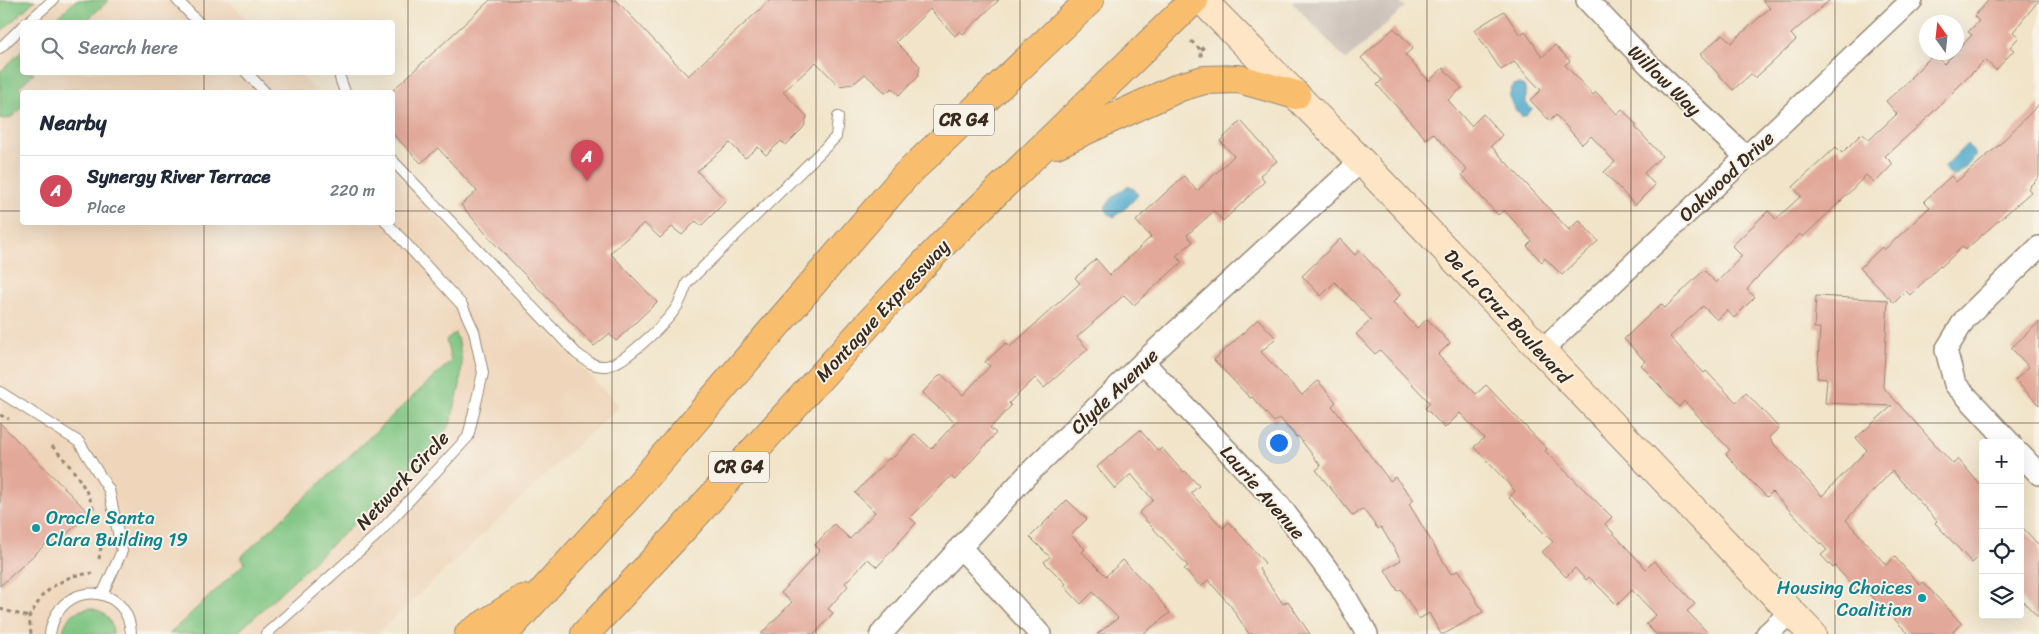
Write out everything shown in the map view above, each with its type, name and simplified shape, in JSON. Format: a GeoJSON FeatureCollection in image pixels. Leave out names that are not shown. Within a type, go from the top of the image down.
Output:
{"type":"FeatureCollection","features":[{"type":"Feature","properties":{"kind":"highway","name":"CR G4"},"geometry":{"type":"LineString","coordinates":[[504,634],[633,492],[905,176],[1090,0]]}},
{"type":"Feature","properties":{"kind":"highway","name":"Montague Expressway"},"geometry":{"type":"LineString","coordinates":[[585,634],[943,244],[1194,0]]}},
{"type":"Feature","properties":{"kind":"highway"},"geometry":{"type":"LineString","coordinates":[[1038,152],[1180,87],[1204,80],[1239,79],[1296,95]]}},
{"type":"Feature","properties":{"kind":"highway"},"geometry":{"type":"LineString","coordinates":[[469,634],[556,578]]}},
{"type":"Feature","properties":{"kind":"main road","name":"De La Cruz Boulevard"},"geometry":{"type":"LineString","coordinates":[[1202,0],[1362,161],[1540,351],[1812,634]]}},
{"type":"Feature","properties":{"kind":"street","name":"Willow Way"},"geometry":{"type":"LineString","coordinates":[[1587,0],[1649,65],[1746,157]]}},
{"type":"Feature","properties":{"kind":"street","name":"Oakwood Drive"},"geometry":{"type":"LineString","coordinates":[[1540,351],[1912,0]]}},
{"type":"Feature","properties":{"kind":"street","name":"Clyde Avenue"},"geometry":{"type":"LineString","coordinates":[[881,634],[1026,475],[1143,362],[1362,161]]}},
{"type":"Feature","properties":{"kind":"street"},"geometry":{"type":"LineString","coordinates":[[2006,439],[1956,384],[1946,350],[1965,319],[2039,247]]}},
{"type":"Feature","properties":{"kind":"street","name":"Laurie Avenue"},"geometry":{"type":"LineString","coordinates":[[1143,362],[1280,506],[1339,585],[1368,634]]}},
{"type":"Feature","properties":{"kind":"street"},"geometry":{"type":"LineString","coordinates":[[2024,458],[2039,474]]}},
{"type":"Feature","properties":{"kind":"street"},"geometry":{"type":"LineString","coordinates":[[960,547],[1040,634]]}},
{"type":"Feature","properties":{"kind":"street"},"geometry":{"type":"LineString","coordinates":[[1767,634],[1791,612]]}},
{"type":"Feature","properties":{"kind":"lane"},"geometry":{"type":"LineString","coordinates":[[30,20],[53,0]]}},
{"type":"Feature","properties":{"kind":"lane"},"geometry":{"type":"LineString","coordinates":[[177,0],[196,20]]}},
{"type":"Feature","properties":{"kind":"lane"},"geometry":{"type":"LineString","coordinates":[[0,48],[20,29]]}},
{"type":"Feature","properties":{"kind":"lane"},"geometry":{"type":"LineString","coordinates":[[249,75],[263,90]]}},
{"type":"Feature","properties":{"kind":"lane"},"geometry":{"type":"LineString","coordinates":[[340,78],[345,90]]}},
{"type":"Feature","properties":{"kind":"lane"},"geometry":{"type":"LineString","coordinates":[[395,163],[577,354],[594,365],[606,366],[623,360],[638,347],[676,308],[687,283],[836,137],[838,117]]}},
{"type":"Feature","properties":{"kind":"lane","name":"Network Circle"},"geometry":{"type":"LineString","coordinates":[[266,634],[378,534],[468,437],[483,373],[474,331],[462,305],[389,225]]}},
{"type":"Feature","properties":{"kind":"lane"},"geometry":{"type":"LineString","coordinates":[[0,392],[79,442],[109,490],[122,551],[102,595]]}},
{"type":"Feature","properties":{"kind":"lane"},"geometry":{"type":"LineString","coordinates":[[50,634],[57,610],[66,601],[77,595],[89,593],[102,595],[114,600],[123,610],[129,622],[131,634]]}},
{"type":"Feature","properties":{"kind":"path"},"geometry":{"type":"LineString","coordinates":[[1191,41],[1200,50],[1205,46]]}},
{"type":"Feature","properties":{"kind":"path"},"geometry":{"type":"LineString","coordinates":[[0,415],[17,422]]}},
{"type":"Feature","properties":{"kind":"path"},"geometry":{"type":"LineString","coordinates":[[50,444],[72,468],[90,495],[98,521]]}},
{"type":"Feature","properties":{"kind":"path"},"geometry":{"type":"LineString","coordinates":[[98,564],[101,547],[99,530]]}},
{"type":"Feature","properties":{"kind":"path"},"geometry":{"type":"LineString","coordinates":[[30,634],[30,617],[42,596],[55,585],[72,576],[96,573]]}},
{"type":"Feature","properties":{"kind":"path"},"geometry":{"type":"LineString","coordinates":[[0,610],[30,617]]}},
{"type":"Feature","properties":{"kind":"shaded area"},"geometry":{"type":"Polygon","coordinates":[[[0,0],[228,0],[248,20],[20,20],[20,75],[300,75],[315,90],[20,90],[20,225],[395,225],[395,173],[619,406],[377,634],[0,634],[0,0]]]}},
{"type":"Feature","properties":{"kind":"shaded area"},"geometry":{"type":"Polygon","coordinates":[[[1295,0],[1398,0],[1405,7],[1346,60],[1292,2],[1295,0]]]}},
{"type":"Feature","properties":{"kind":"green space"},"geometry":{"type":"Polygon","coordinates":[[[0,0],[35,0],[0,33],[0,0]]]}},
{"type":"Feature","properties":{"kind":"green space"},"geometry":{"type":"Polygon","coordinates":[[[76,0],[109,0],[87,20],[54,20],[76,0]]]}},
{"type":"Feature","properties":{"kind":"green space"},"geometry":{"type":"Polygon","coordinates":[[[20,53],[20,75],[32,75],[18,88],[24,90],[20,90],[20,109],[7,119],[0,118],[0,72],[20,53]]]}},
{"type":"Feature","properties":{"kind":"green space"},"geometry":{"type":"Polygon","coordinates":[[[455,333],[459,343],[462,363],[460,386],[450,425],[425,457],[236,634],[169,634],[245,563],[241,557],[451,361],[446,340],[455,333]]]}},
{"type":"Feature","properties":{"kind":"green space"},"geometry":{"type":"Polygon","coordinates":[[[90,608],[106,616],[113,629],[113,634],[63,634],[66,623],[71,616],[79,611],[90,608]]]}},
{"type":"Feature","properties":{"kind":"water"},"geometry":{"type":"Polygon","coordinates":[[[1514,85],[1524,86],[1526,103],[1532,109],[1526,116],[1521,116],[1515,109],[1510,97],[1511,89],[1514,85]]]}},
{"type":"Feature","properties":{"kind":"water"},"geometry":{"type":"Polygon","coordinates":[[[1967,144],[1976,155],[1966,167],[1953,177],[1944,167],[1967,144]]]}},
{"type":"Feature","properties":{"kind":"water"},"geometry":{"type":"Polygon","coordinates":[[[1128,186],[1134,189],[1138,195],[1114,217],[1108,213],[1105,207],[1115,195],[1128,186]]]}},
{"type":"Feature","properties":{"kind":"building"},"geometry":{"type":"Polygon","coordinates":[[[490,0],[616,0],[688,76],[770,0],[999,0],[963,34],[960,31],[955,36],[930,9],[896,42],[920,66],[918,77],[899,95],[892,88],[886,93],[865,74],[853,84],[839,86],[816,62],[783,92],[807,116],[804,127],[786,145],[781,141],[766,155],[758,147],[745,158],[730,143],[697,171],[726,201],[701,226],[696,221],[682,235],[672,227],[660,238],[644,223],[610,253],[657,302],[616,341],[609,334],[594,346],[494,243],[461,205],[477,191],[438,148],[421,163],[395,136],[395,90],[393,90],[490,0]]]}},
{"type":"Feature","properties":{"kind":"building"},"geometry":{"type":"Polygon","coordinates":[[[1762,0],[1830,0],[1791,34],[1796,40],[1772,63],[1755,78],[1751,74],[1733,90],[1700,54],[1723,34],[1731,43],[1770,8],[1762,0]]]}},
{"type":"Feature","properties":{"kind":"building"},"geometry":{"type":"Polygon","coordinates":[[[1989,0],[2039,0],[2013,32],[2019,37],[2010,47],[2014,50],[1996,70],[1985,60],[1923,122],[1885,156],[1893,164],[1875,183],[1866,175],[1803,237],[1800,234],[1753,282],[1747,290],[1755,297],[1734,318],[1727,310],[1717,320],[1703,306],[1670,337],[1704,373],[1706,371],[1736,402],[1746,393],[1779,428],[1769,437],[1772,442],[1822,496],[1867,450],[1856,438],[1892,406],[1825,403],[1827,379],[1817,378],[1820,328],[1814,328],[1816,296],[1888,300],[1883,387],[1953,464],[1958,459],[1979,483],[1979,557],[1972,563],[1935,523],[1937,521],[1892,471],[1846,520],[1886,565],[1895,557],[1920,585],[1923,582],[1962,624],[1950,634],[1909,634],[1865,590],[1860,594],[1835,566],[1833,568],[1821,555],[1827,550],[1772,492],[1767,497],[1741,471],[1726,454],[1730,450],[1684,401],[1679,407],[1641,365],[1645,361],[1624,339],[1661,304],[1665,308],[1704,270],[1716,283],[1742,256],[1732,246],[1768,211],[1776,219],[1801,196],[1793,187],[1836,147],[1842,153],[1862,133],[1869,140],[1897,114],[1886,101],[1911,79],[1928,60],[1940,60],[1944,64],[1948,60],[1964,60],[1964,43],[1972,35],[1968,32],[1979,21],[1974,16],[1989,0]]]}},
{"type":"Feature","properties":{"kind":"building"},"geometry":{"type":"Polygon","coordinates":[[[1504,11],[1520,35],[1525,31],[1542,57],[1555,45],[1570,61],[1565,65],[1593,95],[1596,92],[1617,114],[1622,109],[1637,126],[1635,127],[1662,156],[1644,173],[1655,185],[1635,205],[1604,172],[1615,162],[1591,136],[1582,144],[1556,115],[1550,121],[1530,100],[1541,90],[1514,62],[1501,70],[1474,30],[1504,11]]]}},
{"type":"Feature","properties":{"kind":"building"},"geometry":{"type":"Polygon","coordinates":[[[1394,28],[1413,48],[1405,55],[1429,81],[1443,68],[1462,88],[1448,100],[1471,126],[1483,114],[1502,135],[1491,146],[1569,230],[1579,220],[1598,241],[1562,275],[1545,258],[1542,262],[1527,246],[1532,241],[1504,210],[1498,215],[1484,200],[1462,175],[1467,170],[1433,133],[1426,139],[1377,85],[1382,80],[1361,58],[1394,28]]]}},
{"type":"Feature","properties":{"kind":"building"},"geometry":{"type":"Polygon","coordinates":[[[2039,104],[2039,177],[2028,188],[2031,192],[1965,250],[1962,247],[1910,295],[1906,291],[1894,303],[1860,268],[1882,247],[1884,250],[1930,207],[1924,201],[1951,176],[1956,182],[1998,146],[2039,104]]]}},
{"type":"Feature","properties":{"kind":"building"},"geometry":{"type":"Polygon","coordinates":[[[1241,121],[1277,161],[1260,175],[1265,181],[1223,221],[1214,211],[1187,235],[1193,242],[1176,256],[1182,262],[1134,305],[1124,295],[1077,337],[1088,349],[1044,388],[1035,378],[1009,403],[1011,406],[990,428],[996,433],[955,480],[951,476],[910,518],[916,523],[877,567],[868,559],[845,583],[848,586],[828,609],[833,613],[815,634],[761,634],[792,602],[781,593],[820,550],[815,545],[834,524],[850,539],[875,512],[855,493],[889,458],[891,460],[915,434],[931,449],[955,423],[922,393],[941,374],[963,395],[990,366],[985,362],[1006,343],[1010,347],[1080,283],[1075,278],[1096,259],[1110,275],[1151,237],[1136,221],[1163,195],[1184,176],[1197,191],[1234,156],[1220,141],[1241,121]]]}},
{"type":"Feature","properties":{"kind":"building"},"geometry":{"type":"Polygon","coordinates":[[[1340,239],[1355,255],[1359,250],[1400,295],[1393,302],[1417,328],[1427,319],[1450,343],[1438,355],[1476,394],[1486,385],[1547,449],[1545,451],[1612,517],[1605,524],[1646,569],[1654,561],[1671,578],[1695,604],[1687,611],[1709,634],[1656,634],[1646,624],[1656,615],[1632,590],[1617,605],[1589,577],[1586,580],[1575,568],[1566,577],[1542,552],[1553,542],[1509,498],[1515,491],[1474,447],[1484,438],[1460,413],[1445,428],[1425,408],[1430,403],[1380,350],[1375,354],[1356,334],[1371,320],[1335,282],[1321,296],[1302,276],[1340,239]]]}},
{"type":"Feature","properties":{"kind":"building"},"geometry":{"type":"Polygon","coordinates":[[[1258,319],[1276,338],[1261,352],[1302,395],[1318,381],[1336,402],[1332,406],[1390,481],[1395,477],[1414,500],[1409,504],[1451,574],[1459,570],[1483,612],[1444,634],[1441,634],[1429,613],[1419,619],[1401,589],[1398,591],[1385,570],[1401,560],[1381,527],[1378,529],[1363,509],[1353,516],[1316,470],[1321,466],[1298,436],[1296,437],[1280,418],[1274,422],[1252,397],[1250,398],[1214,360],[1258,319]]]}},
{"type":"Feature","properties":{"kind":"building"},"geometry":{"type":"Polygon","coordinates":[[[2039,322],[2039,405],[2015,380],[2029,367],[2011,348],[2039,322]]]}},
{"type":"Feature","properties":{"kind":"building","name":"Oracle Santa Clara Building 19"},"geometry":{"type":"Polygon","coordinates":[[[0,423],[89,513],[54,546],[47,543],[0,586],[0,423]]]}},
{"type":"Feature","properties":{"kind":"building"},"geometry":{"type":"Polygon","coordinates":[[[1140,430],[1158,451],[1162,448],[1183,472],[1185,471],[1199,486],[1191,493],[1223,528],[1229,522],[1265,563],[1259,569],[1283,604],[1288,601],[1310,634],[1249,634],[1230,605],[1208,580],[1201,587],[1184,569],[1188,566],[1139,513],[1153,500],[1131,474],[1115,489],[1097,467],[1140,430]]]}},
{"type":"Feature","properties":{"kind":"building"},"geometry":{"type":"Polygon","coordinates":[[[1067,500],[1087,519],[1071,535],[1085,549],[1082,552],[1106,576],[1123,560],[1150,588],[1170,613],[1143,634],[1097,634],[1118,618],[1093,592],[1081,604],[1064,586],[1066,584],[1044,562],[1050,557],[1030,537],[1067,500]]]}},
{"type":"Feature","properties":{"kind":"building"},"geometry":{"type":"Polygon","coordinates":[[[2024,529],[2039,545],[2039,618],[2024,602],[2024,529]]]}},
{"type":"Feature","properties":{"kind":"place","name":"Synergy River Terrace"},"geometry":{"type":"Point","coordinates":[587,181]}},
{"type":"Feature","properties":{"kind":"place","name":"Oracle Santa Clara Building 19"},"geometry":{"type":"Point","coordinates":[36,528]}},
{"type":"Feature","properties":{"kind":"place","name":"Housing Choices Coalition"},"geometry":{"type":"Point","coordinates":[1922,598]}}]}
